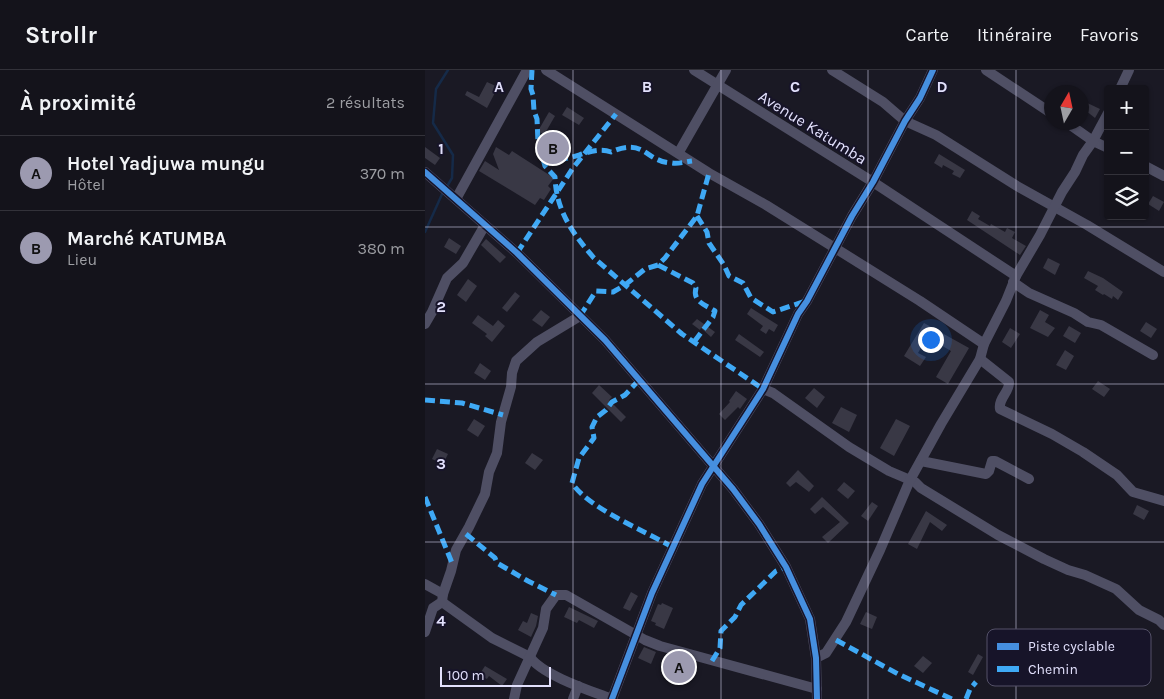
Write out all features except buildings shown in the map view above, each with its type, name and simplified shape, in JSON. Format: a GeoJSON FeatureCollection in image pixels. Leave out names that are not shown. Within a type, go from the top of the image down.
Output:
{"type":"FeatureCollection","features":[{"type":"Feature","properties":{"kind":"street"},"geometry":{"type":"LineString","coordinates":[[453,196],[527,70]]}},
{"type":"Feature","properties":{"kind":"street"},"geometry":{"type":"LineString","coordinates":[[546,70],[920,301],[984,344]]}},
{"type":"Feature","properties":{"kind":"street","name":"Avenue Katumba"},"geometry":{"type":"LineString","coordinates":[[695,70],[873,182],[1015,279],[1029,293],[1074,313],[1088,322],[1101,325],[1153,355]]}},
{"type":"Feature","properties":{"kind":"street"},"geometry":{"type":"LineString","coordinates":[[679,152],[726,70]]}},
{"type":"Feature","properties":{"kind":"street"},"geometry":{"type":"LineString","coordinates":[[832,70],[883,102],[905,121],[936,135],[1164,272]]}},
{"type":"Feature","properties":{"kind":"street"},"geometry":{"type":"LineString","coordinates":[[425,584],[492,638],[530,657],[533,662],[541,667],[578,686],[612,699],[652,594],[702,484],[763,388],[798,314],[873,182],[905,121],[920,98],[933,70]]}},
{"type":"Feature","properties":{"kind":"street"},"geometry":{"type":"LineString","coordinates":[[986,70],[1044,108]]}},
{"type":"Feature","properties":{"kind":"street"},"geometry":{"type":"LineString","coordinates":[[1122,85],[1129,70]]}},
{"type":"Feature","properties":{"kind":"street"},"geometry":{"type":"LineString","coordinates":[[816,658],[826,653],[846,622],[910,480],[980,359],[984,344],[1015,279],[1054,206],[1075,172],[1083,154],[1093,141],[1104,120]]}},
{"type":"Feature","properties":{"kind":"street"},"geometry":{"type":"LineString","coordinates":[[1077,130],[1104,146]]}},
{"type":"Feature","properties":{"kind":"street"},"geometry":{"type":"LineString","coordinates":[[1149,168],[1164,176]]}},
{"type":"Feature","properties":{"kind":"street"},"geometry":{"type":"LineString","coordinates":[[425,172],[557,292],[623,360],[714,466],[759,524],[786,566],[811,619],[816,658],[817,694],[660,646],[566,595],[556,595],[546,609],[543,628],[517,685],[514,699]]}},
{"type":"Feature","properties":{"kind":"street"},"geometry":{"type":"LineString","coordinates":[[425,324],[447,278],[463,263],[485,225]]}},
{"type":"Feature","properties":{"kind":"street"},"geometry":{"type":"LineString","coordinates":[[425,632],[433,608],[442,598],[456,550],[485,494],[489,472],[497,453],[501,422],[516,361],[537,342],[580,316]]}},
{"type":"Feature","properties":{"kind":"street"},"geometry":{"type":"LineString","coordinates":[[980,359],[1009,382],[1010,386],[1000,403],[1001,409],[1052,434],[1083,452],[1117,475],[1133,492],[1164,501]]}},
{"type":"Feature","properties":{"kind":"street"},"geometry":{"type":"LineString","coordinates":[[763,388],[863,456],[889,471],[910,480],[989,529],[1049,562],[1116,589],[1139,610],[1159,620],[1164,625]]}},
{"type":"Feature","properties":{"kind":"street"},"geometry":{"type":"LineString","coordinates":[[921,461],[983,474],[987,474],[992,461],[995,461],[1019,472],[1029,479]]}},
{"type":"Feature","properties":{"kind":"street"},"geometry":{"type":"LineString","coordinates":[[573,699],[578,686]]}},
{"type":"Feature","properties":{"kind":"waterway"},"geometry":{"type":"LineString","coordinates":[[446,188],[452,178],[453,155],[433,123],[436,89],[448,70]]}},
{"type":"Feature","properties":{"kind":"waterway"},"geometry":{"type":"LineString","coordinates":[[425,232],[443,192]]}},
{"type":"Feature","properties":{"kind":"marked path"},"geometry":{"type":"LineString","coordinates":[[532,70],[531,89],[537,119],[538,142],[545,166],[555,177],[558,200],[572,230],[594,258],[682,334],[763,389]]}},
{"type":"Feature","properties":{"kind":"marked path"},"geometry":{"type":"LineString","coordinates":[[517,253],[573,168],[616,114]]}},
{"type":"Feature","properties":{"kind":"marked path"},"geometry":{"type":"LineString","coordinates":[[543,157],[563,159],[593,151],[605,150],[611,152],[631,147],[663,162],[692,161]]}},
{"type":"Feature","properties":{"kind":"marked path"},"geometry":{"type":"LineString","coordinates":[[580,316],[596,291],[613,292],[645,269],[658,265],[665,258],[697,216],[709,173]]}},
{"type":"Feature","properties":{"kind":"marked path"},"geometry":{"type":"LineString","coordinates":[[697,216],[707,232],[709,243],[729,276],[743,283],[751,298],[773,312],[806,301]]}},
{"type":"Feature","properties":{"kind":"marked path"},"geometry":{"type":"LineString","coordinates":[[658,265],[693,283],[698,299],[715,311],[713,317],[694,342]]}},
{"type":"Feature","properties":{"kind":"marked path"},"geometry":{"type":"LineString","coordinates":[[639,380],[625,395],[612,402],[597,417],[592,427],[594,438],[579,458],[572,483],[580,493],[604,511],[674,548]]}},
{"type":"Feature","properties":{"kind":"marked path"},"geometry":{"type":"LineString","coordinates":[[425,400],[462,403],[503,415]]}},
{"type":"Feature","properties":{"kind":"marked path"},"geometry":{"type":"LineString","coordinates":[[425,497],[452,563]]}},
{"type":"Feature","properties":{"kind":"marked path"},"geometry":{"type":"LineString","coordinates":[[466,534],[495,558],[497,563],[556,595]]}},
{"type":"Feature","properties":{"kind":"marked path"},"geometry":{"type":"LineString","coordinates":[[712,661],[720,648],[721,631],[735,617],[741,605],[776,571],[786,567]]}},
{"type":"Feature","properties":{"kind":"marked path"},"geometry":{"type":"LineString","coordinates":[[836,640],[898,674],[952,699]]}},
{"type":"Feature","properties":{"kind":"marked path"},"geometry":{"type":"LineString","coordinates":[[966,699],[970,689],[976,682]]}},
{"type":"Feature","properties":{"kind":"cycle path"},"geometry":{"type":"LineString","coordinates":[[612,699],[652,593],[702,484],[763,389],[798,314],[873,182],[905,121],[920,98],[933,70]]}},
{"type":"Feature","properties":{"kind":"cycle path"},"geometry":{"type":"LineString","coordinates":[[425,172],[517,253],[605,340],[733,489],[759,524],[786,567],[810,619],[816,658],[817,699]]}},
{"type":"Feature","properties":{"kind":"place","name":"Marché KATUMBA"},"geometry":{"type":"Point","coordinates":[553,148]}},
{"type":"Feature","properties":{"kind":"place","name":"Hotel Yadjuwa mungu"},"geometry":{"type":"Point","coordinates":[679,667]}}]}
